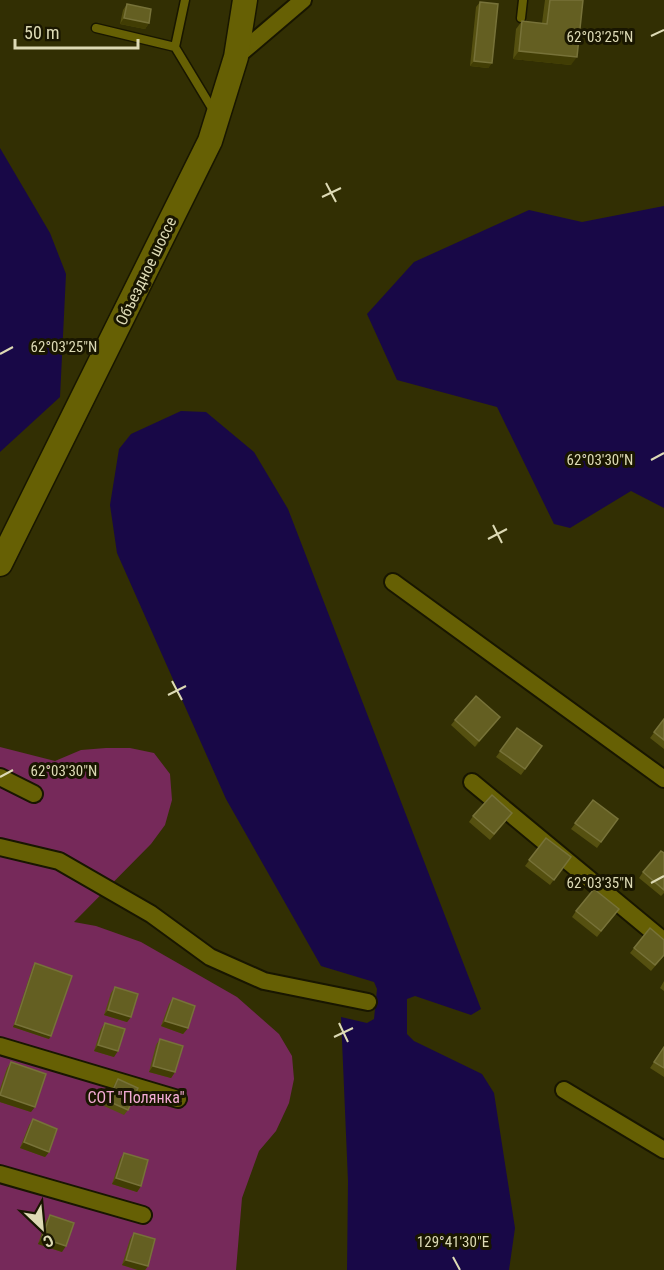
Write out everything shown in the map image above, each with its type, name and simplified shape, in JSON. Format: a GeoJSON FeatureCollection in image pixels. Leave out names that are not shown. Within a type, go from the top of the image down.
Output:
{"type":"FeatureCollection","features":[{"type":"Feature","properties":{"kind":"main road","name":"Объездное шоссе"},"geometry":{"type":"LineString","coordinates":[[0,564],[214,130],[236,57],[245,0]]}},
{"type":"Feature","properties":{"kind":"street"},"geometry":{"type":"LineString","coordinates":[[236,57],[303,0]]}},
{"type":"Feature","properties":{"kind":"street"},"geometry":{"type":"LineString","coordinates":[[393,582],[664,779]]}},
{"type":"Feature","properties":{"kind":"street"},"geometry":{"type":"LineString","coordinates":[[0,777],[34,794]]}},
{"type":"Feature","properties":{"kind":"street"},"geometry":{"type":"LineString","coordinates":[[472,782],[664,941]]}},
{"type":"Feature","properties":{"kind":"street"},"geometry":{"type":"LineString","coordinates":[[0,847],[59,861],[151,914],[210,957],[264,981],[368,1002]]}},
{"type":"Feature","properties":{"kind":"street"},"geometry":{"type":"LineString","coordinates":[[0,1046],[178,1099]]}},
{"type":"Feature","properties":{"kind":"street"},"geometry":{"type":"LineString","coordinates":[[564,1090],[664,1150]]}},
{"type":"Feature","properties":{"kind":"street"},"geometry":{"type":"LineString","coordinates":[[0,1174],[143,1215]]}},
{"type":"Feature","properties":{"kind":"lane"},"geometry":{"type":"LineString","coordinates":[[175,47],[185,0]]}},
{"type":"Feature","properties":{"kind":"lane"},"geometry":{"type":"LineString","coordinates":[[521,18],[523,0]]}},
{"type":"Feature","properties":{"kind":"lane"},"geometry":{"type":"LineString","coordinates":[[96,28],[175,47],[213,107],[214,130]]}},
{"type":"Feature","properties":{"kind":"green space","name":"СОТ \"Полянка\""},"geometry":{"type":"Polygon","coordinates":[[[0,747],[55,761],[81,750],[130,748],[154,753],[170,774],[172,800],[165,825],[151,844],[74,922],[96,926],[141,942],[237,997],[279,1034],[292,1056],[294,1079],[289,1103],[276,1131],[259,1151],[242,1198],[236,1270],[0,1270],[0,747]]]}},
{"type":"Feature","properties":{"kind":"shaded area"},"geometry":{"type":"Polygon","coordinates":[[[0,148],[50,233],[66,274],[60,397],[0,452],[0,148]]]}},
{"type":"Feature","properties":{"kind":"shaded area"},"geometry":{"type":"Polygon","coordinates":[[[664,206],[664,508],[631,491],[570,528],[554,524],[497,407],[397,380],[367,314],[414,262],[529,210],[582,222],[664,206]]]}},
{"type":"Feature","properties":{"kind":"shaded area"},"geometry":{"type":"Polygon","coordinates":[[[181,411],[206,412],[254,452],[288,509],[481,1009],[471,1015],[415,996],[407,999],[407,1034],[414,1041],[482,1074],[494,1093],[515,1228],[509,1270],[347,1270],[348,1181],[341,1017],[367,1023],[374,1019],[377,989],[374,982],[321,966],[226,799],[117,553],[110,505],[119,449],[131,434],[181,411]]]}},
{"type":"Feature","properties":{"kind":"building"},"geometry":{"type":"Polygon","coordinates":[[[550,0],[583,0],[577,57],[519,51],[522,21],[547,24],[550,0]]]}},
{"type":"Feature","properties":{"kind":"building"},"geometry":{"type":"Polygon","coordinates":[[[480,2],[498,4],[492,63],[474,61],[480,2]]]}},
{"type":"Feature","properties":{"kind":"building"},"geometry":{"type":"Polygon","coordinates":[[[127,4],[151,9],[149,23],[124,18],[127,4]]]}},
{"type":"Feature","properties":{"kind":"building"},"geometry":{"type":"Polygon","coordinates":[[[476,696],[500,717],[479,741],[455,720],[476,696]]]}},
{"type":"Feature","properties":{"kind":"building"},"geometry":{"type":"Polygon","coordinates":[[[664,719],[664,740],[654,732],[664,719]]]}},
{"type":"Feature","properties":{"kind":"building"},"geometry":{"type":"Polygon","coordinates":[[[517,728],[542,746],[525,769],[500,751],[517,728]]]}},
{"type":"Feature","properties":{"kind":"building"},"geometry":{"type":"Polygon","coordinates":[[[492,795],[512,813],[494,834],[473,816],[492,795]]]}},
{"type":"Feature","properties":{"kind":"building"},"geometry":{"type":"Polygon","coordinates":[[[593,800],[618,819],[601,842],[575,823],[593,800]]]}},
{"type":"Feature","properties":{"kind":"building"},"geometry":{"type":"Polygon","coordinates":[[[546,838],[571,857],[554,880],[529,860],[546,838]]]}},
{"type":"Feature","properties":{"kind":"building"},"geometry":{"type":"Polygon","coordinates":[[[661,851],[664,853],[664,890],[643,872],[661,851]]]}},
{"type":"Feature","properties":{"kind":"building"},"geometry":{"type":"Polygon","coordinates":[[[594,889],[619,909],[601,931],[576,911],[594,889]]]}},
{"type":"Feature","properties":{"kind":"building"},"geometry":{"type":"Polygon","coordinates":[[[650,928],[664,940],[664,955],[655,965],[634,948],[650,928]]]}},
{"type":"Feature","properties":{"kind":"building"},"geometry":{"type":"Polygon","coordinates":[[[35,963],[72,976],[51,1036],[15,1024],[35,963]]]}},
{"type":"Feature","properties":{"kind":"building"},"geometry":{"type":"Polygon","coordinates":[[[115,987],[138,994],[131,1017],[108,1010],[115,987]]]}},
{"type":"Feature","properties":{"kind":"building"},"geometry":{"type":"Polygon","coordinates":[[[173,998],[195,1006],[188,1028],[165,1021],[173,998]]]}},
{"type":"Feature","properties":{"kind":"building"},"geometry":{"type":"Polygon","coordinates":[[[105,1023],[125,1029],[118,1051],[98,1045],[105,1023]]]}},
{"type":"Feature","properties":{"kind":"building"},"geometry":{"type":"Polygon","coordinates":[[[160,1039],[183,1046],[175,1072],[153,1066],[160,1039]]]}},
{"type":"Feature","properties":{"kind":"building"},"geometry":{"type":"Polygon","coordinates":[[[664,1047],[664,1068],[654,1062],[664,1047]]]}},
{"type":"Feature","properties":{"kind":"building"},"geometry":{"type":"Polygon","coordinates":[[[11,1062],[46,1074],[35,1107],[0,1095],[11,1062]]]}},
{"type":"Feature","properties":{"kind":"building"},"geometry":{"type":"Polygon","coordinates":[[[118,1079],[138,1088],[128,1110],[108,1101],[118,1079]]]}},
{"type":"Feature","properties":{"kind":"building"},"geometry":{"type":"Polygon","coordinates":[[[33,1119],[57,1129],[49,1152],[24,1142],[33,1119]]]}},
{"type":"Feature","properties":{"kind":"building"},"geometry":{"type":"Polygon","coordinates":[[[124,1153],[148,1160],[141,1186],[116,1178],[124,1153]]]}},
{"type":"Feature","properties":{"kind":"building"},"geometry":{"type":"Polygon","coordinates":[[[50,1215],[74,1223],[66,1246],[42,1238],[50,1215]]]}},
{"type":"Feature","properties":{"kind":"building"},"geometry":{"type":"Polygon","coordinates":[[[134,1233],[155,1239],[148,1266],[126,1260],[134,1233]]]}}]}
